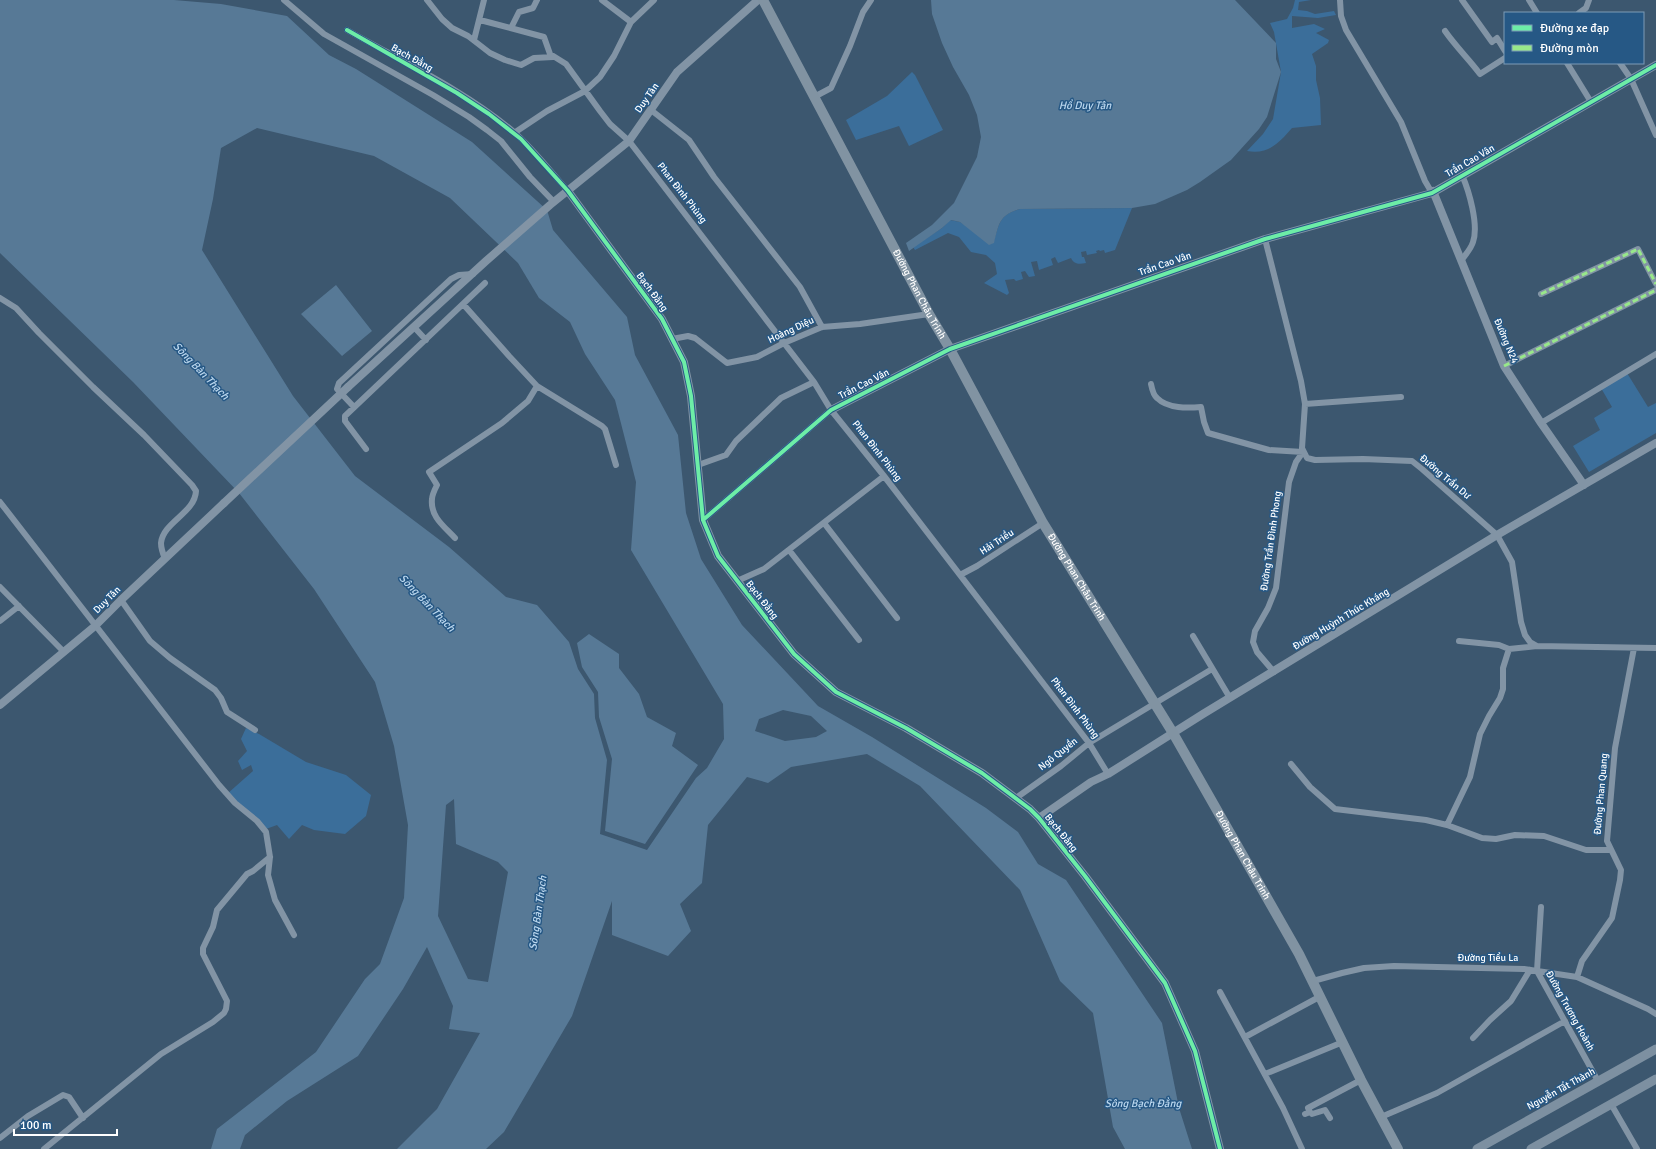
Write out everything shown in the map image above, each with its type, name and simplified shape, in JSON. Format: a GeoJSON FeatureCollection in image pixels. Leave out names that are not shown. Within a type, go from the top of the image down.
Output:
{"type":"FeatureCollection","features":[{"type":"Feature","properties":{"kind":"main road","name":"Đường Phan Châu Trinh"},"geometry":{"type":"LineString","coordinates":[[763,0],[929,314],[950,349],[1043,523],[1173,733],[1299,954],[1344,1042],[1361,1080],[1398,1149]]}},
{"type":"Feature","properties":{"kind":"main road","name":"Nguyễn Tất Thành"},"geometry":{"type":"LineString","coordinates":[[1477,1149],[1656,1049]]}},
{"type":"Feature","properties":{"kind":"main road"},"geometry":{"type":"LineString","coordinates":[[1531,1149],[1656,1079]]}},
{"type":"Feature","properties":{"kind":"street"},"geometry":{"type":"LineString","coordinates":[[284,0],[324,34],[440,99],[487,130],[501,141],[552,203]]}},
{"type":"Feature","properties":{"kind":"street"},"geometry":{"type":"LineString","coordinates":[[427,0],[442,19],[452,28],[474,40],[490,53],[517,65],[521,65],[534,58],[552,57],[544,37],[480,20]]}},
{"type":"Feature","properties":{"kind":"street"},"geometry":{"type":"LineString","coordinates":[[474,40],[484,0]]}},
{"type":"Feature","properties":{"kind":"street"},"geometry":{"type":"LineString","coordinates":[[511,28],[519,12],[533,8],[537,0]]}},
{"type":"Feature","properties":{"kind":"street"},"geometry":{"type":"LineString","coordinates":[[602,0],[631,22]]}},
{"type":"Feature","properties":{"kind":"street"},"geometry":{"type":"LineString","coordinates":[[514,133],[547,111],[585,91],[603,73],[614,56],[631,22],[654,0]]}},
{"type":"Feature","properties":{"kind":"street","name":"Duy Tân"},"geometry":{"type":"LineString","coordinates":[[0,705],[95,626],[224,503],[486,261],[552,203],[629,141],[677,72],[758,0]]}},
{"type":"Feature","properties":{"kind":"street"},"geometry":{"type":"LineString","coordinates":[[814,97],[831,88],[850,46],[863,12],[871,0]]}},
{"type":"Feature","properties":{"kind":"street"},"geometry":{"type":"LineString","coordinates":[[1340,0],[1341,16],[1346,30],[1401,122],[1424,181],[1432,192]]}},
{"type":"Feature","properties":{"kind":"street"},"geometry":{"type":"LineString","coordinates":[[1462,0],[1492,42],[1497,38],[1504,49]]}},
{"type":"Feature","properties":{"kind":"street"},"geometry":{"type":"LineString","coordinates":[[1529,0],[1536,12]]}},
{"type":"Feature","properties":{"kind":"street"},"geometry":{"type":"LineString","coordinates":[[1580,12],[1586,8],[1589,0]]}},
{"type":"Feature","properties":{"kind":"street","name":"Bạch Đằng"},"geometry":{"type":"LineString","coordinates":[[347,30],[457,92],[514,133],[568,191],[662,319],[684,362],[691,396],[703,520],[718,556],[794,654],[836,692],[919,736],[982,773],[1016,798],[1039,818],[1085,876],[1165,983],[1195,1051],[1220,1149]]}},
{"type":"Feature","properties":{"kind":"street"},"geometry":{"type":"LineString","coordinates":[[1445,32],[1480,74],[1504,59]]}},
{"type":"Feature","properties":{"kind":"street","name":"Phan Đình Phùng"},"geometry":{"type":"LineString","coordinates":[[552,57],[566,64],[610,124],[629,141],[814,382],[832,410],[1089,743],[1108,774]]}},
{"type":"Feature","properties":{"kind":"street"},"geometry":{"type":"LineString","coordinates":[[1568,64],[1591,102]]}},
{"type":"Feature","properties":{"kind":"street"},"geometry":{"type":"LineString","coordinates":[[1621,64],[1631,79],[1656,135]]}},
{"type":"Feature","properties":{"kind":"street","name":"Trần Cao Vân"},"geometry":{"type":"LineString","coordinates":[[703,520],[832,410],[950,349],[1265,239],[1432,192],[1656,65]]}},
{"type":"Feature","properties":{"kind":"street"},"geometry":{"type":"LineString","coordinates":[[651,110],[689,140],[694,146],[714,177],[800,287],[822,327]]}},
{"type":"Feature","properties":{"kind":"street"},"geometry":{"type":"LineString","coordinates":[[1462,175],[1470,197],[1474,227],[1473,242],[1462,261]]}},
{"type":"Feature","properties":{"kind":"street","name":"Đường N24"},"geometry":{"type":"LineString","coordinates":[[1432,192],[1462,261],[1504,366],[1541,423],[1584,484]]}},
{"type":"Feature","properties":{"kind":"street"},"geometry":{"type":"LineString","coordinates":[[1151,384],[1157,398],[1162,402],[1184,408],[1201,407],[1208,433],[1269,450],[1303,452],[1305,404],[1301,382],[1265,239]]}},
{"type":"Feature","properties":{"kind":"street"},"geometry":{"type":"LineString","coordinates":[[1541,294],[1638,250],[1656,284]]}},
{"type":"Feature","properties":{"kind":"street"},"geometry":{"type":"LineString","coordinates":[[354,407],[337,389],[339,383],[451,279],[459,275],[472,274]]}},
{"type":"Feature","properties":{"kind":"street"},"geometry":{"type":"LineString","coordinates":[[366,449],[344,420],[346,416],[485,283]]}},
{"type":"Feature","properties":{"kind":"street"},"geometry":{"type":"LineString","coordinates":[[1504,366],[1656,290]]}},
{"type":"Feature","properties":{"kind":"street"},"geometry":{"type":"LineString","coordinates":[[0,298],[16,308],[71,366],[144,435],[192,485],[196,492],[193,500],[169,528],[162,542],[161,545],[165,559]]}},
{"type":"Feature","properties":{"kind":"street"},"geometry":{"type":"LineString","coordinates":[[463,304],[537,386],[605,429],[616,464]]}},
{"type":"Feature","properties":{"kind":"street","name":"Hoàng Diệu"},"geometry":{"type":"LineString","coordinates":[[672,339],[688,336],[695,338],[727,363],[758,358],[784,343],[822,327],[860,324],[929,314]]}},
{"type":"Feature","properties":{"kind":"street"},"geometry":{"type":"LineString","coordinates":[[414,327],[426,340]]}},
{"type":"Feature","properties":{"kind":"street"},"geometry":{"type":"LineString","coordinates":[[1541,423],[1656,354]]}},
{"type":"Feature","properties":{"kind":"street"},"geometry":{"type":"LineString","coordinates":[[698,465],[726,455],[736,441],[781,398],[814,382]]}},
{"type":"Feature","properties":{"kind":"street"},"geometry":{"type":"LineString","coordinates":[[455,538],[437,519],[433,509],[432,498],[437,485],[429,472],[502,423],[528,401],[537,386]]}},
{"type":"Feature","properties":{"kind":"street"},"geometry":{"type":"LineString","coordinates":[[1305,404],[1401,397]]}},
{"type":"Feature","properties":{"kind":"street","name":"Đường Huỳnh Thúc Kháng"},"geometry":{"type":"LineString","coordinates":[[1039,818],[1091,782],[1108,774],[1497,535],[1656,443]]}},
{"type":"Feature","properties":{"kind":"street","name":"Đường Trần Dư"},"geometry":{"type":"LineString","coordinates":[[1303,452],[1307,458],[1315,460],[1363,459],[1412,461],[1497,535],[1512,562],[1521,622],[1525,635],[1530,642],[1537,646]]}},
{"type":"Feature","properties":{"kind":"street","name":"Đường Trần Đình Phong"},"geometry":{"type":"LineString","coordinates":[[1274,672],[1256,652],[1253,642],[1255,631],[1268,608],[1276,588],[1289,482],[1296,462],[1303,452]]}},
{"type":"Feature","properties":{"kind":"street"},"geometry":{"type":"LineString","coordinates":[[737,581],[764,569],[884,476]]}},
{"type":"Feature","properties":{"kind":"street"},"geometry":{"type":"LineString","coordinates":[[0,502],[219,785],[235,803],[257,821],[266,832],[270,857],[268,875],[275,900],[294,935]]}},
{"type":"Feature","properties":{"kind":"street"},"geometry":{"type":"LineString","coordinates":[[824,523],[897,618]]}},
{"type":"Feature","properties":{"kind":"street","name":"Hải Triều"},"geometry":{"type":"LineString","coordinates":[[960,575],[977,566],[1043,523]]}},
{"type":"Feature","properties":{"kind":"street"},"geometry":{"type":"LineString","coordinates":[[788,550],[859,640]]}},
{"type":"Feature","properties":{"kind":"street"},"geometry":{"type":"LineString","coordinates":[[0,587],[64,652]]}},
{"type":"Feature","properties":{"kind":"street"},"geometry":{"type":"LineString","coordinates":[[121,600],[150,641],[170,658],[215,690],[221,698],[227,712],[255,730]]}},
{"type":"Feature","properties":{"kind":"street"},"geometry":{"type":"LineString","coordinates":[[0,621],[19,606]]}},
{"type":"Feature","properties":{"kind":"street"},"geometry":{"type":"LineString","coordinates":[[1193,636],[1230,698]]}},
{"type":"Feature","properties":{"kind":"street"},"geometry":{"type":"LineString","coordinates":[[1459,641],[1499,645],[1509,648],[1537,646],[1656,648]]}},
{"type":"Feature","properties":{"kind":"street"},"geometry":{"type":"LineString","coordinates":[[1446,825],[1470,777],[1480,734],[1500,698],[1503,689],[1503,668],[1509,648]]}},
{"type":"Feature","properties":{"kind":"street","name":"Đường Phan Quang"},"geometry":{"type":"LineString","coordinates":[[1577,977],[1582,961],[1607,927],[1612,917],[1620,880],[1621,870],[1606,841],[1615,748],[1634,648]]}},
{"type":"Feature","properties":{"kind":"street","name":"Ngô Quyền"},"geometry":{"type":"LineString","coordinates":[[1016,798],[1061,766],[1089,743],[1212,669]]}},
{"type":"Feature","properties":{"kind":"street"},"geometry":{"type":"LineString","coordinates":[[1291,764],[1310,787],[1335,809],[1426,820],[1446,825],[1482,838],[1496,839],[1515,834],[1544,836],[1586,850],[1610,850]]}},
{"type":"Feature","properties":{"kind":"street"},"geometry":{"type":"LineString","coordinates":[[44,1149],[161,1054],[213,1022],[224,1013],[227,1001],[203,954],[203,948],[211,933],[219,906],[247,874],[270,857]]}},
{"type":"Feature","properties":{"kind":"street"},"geometry":{"type":"LineString","coordinates":[[1473,1038],[1511,1001],[1534,970],[1541,907]]}},
{"type":"Feature","properties":{"kind":"street","name":"Đường Tiểu La"},"geometry":{"type":"LineString","coordinates":[[1313,982],[1356,969],[1394,966],[1534,970],[1577,977],[1648,1008],[1656,1014]]}},
{"type":"Feature","properties":{"kind":"street","name":"Đường Trương Hoành"},"geometry":{"type":"LineString","coordinates":[[1534,970],[1565,1021],[1598,1081]]}},
{"type":"Feature","properties":{"kind":"street"},"geometry":{"type":"LineString","coordinates":[[1220,992],[1283,1108],[1302,1149]]}},
{"type":"Feature","properties":{"kind":"street"},"geometry":{"type":"LineString","coordinates":[[1245,1037],[1321,996]]}},
{"type":"Feature","properties":{"kind":"street"},"geometry":{"type":"LineString","coordinates":[[1381,1117],[1438,1093],[1565,1021]]}},
{"type":"Feature","properties":{"kind":"street"},"geometry":{"type":"LineString","coordinates":[[1264,1074],[1344,1042]]}},
{"type":"Feature","properties":{"kind":"street"},"geometry":{"type":"LineString","coordinates":[[1330,1118],[1325,1110],[1312,1114],[1308,1113],[1308,1108],[1361,1080]]}},
{"type":"Feature","properties":{"kind":"street"},"geometry":{"type":"LineString","coordinates":[[0,1138],[28,1116],[63,1095],[69,1097],[83,1118]]}},
{"type":"Feature","properties":{"kind":"street"},"geometry":{"type":"LineString","coordinates":[[1611,1104],[1637,1149]]}},
{"type":"Feature","properties":{"kind":"shaded area"},"geometry":{"type":"Polygon","coordinates":[[[1295,0],[1311,0],[1299,2],[1298,10],[1315,14],[1334,11],[1336,15],[1318,18],[1292,16],[1292,28],[1314,24],[1325,29],[1316,33],[1329,40],[1328,43],[1312,54],[1316,66],[1316,80],[1320,98],[1321,125],[1292,128],[1278,143],[1272,147],[1261,151],[1247,151],[1263,134],[1273,119],[1281,72],[1274,32],[1270,23],[1287,19],[1293,8],[1295,0]]]}},
{"type":"Feature","properties":{"kind":"shaded area"},"geometry":{"type":"Polygon","coordinates":[[[912,72],[915,75],[943,130],[909,146],[899,126],[856,140],[846,120],[887,96],[912,72]]]}},
{"type":"Feature","properties":{"kind":"shaded area"},"geometry":{"type":"Polygon","coordinates":[[[1132,208],[1115,250],[1105,253],[1104,250],[1099,250],[1096,251],[1097,253],[1087,255],[1086,251],[1081,252],[1086,263],[1082,264],[1075,263],[1071,258],[1058,263],[1055,257],[1051,259],[1053,265],[1039,270],[1037,261],[1031,262],[1035,276],[1029,277],[1025,271],[1021,272],[1023,279],[1016,281],[1014,279],[1005,280],[1009,293],[1007,295],[984,283],[997,274],[995,263],[986,255],[971,252],[959,237],[948,233],[915,250],[913,247],[942,228],[950,220],[960,222],[993,243],[999,225],[1004,217],[1013,211],[1020,209],[1132,208]]]}},
{"type":"Feature","properties":{"kind":"shaded area"},"geometry":{"type":"Polygon","coordinates":[[[1627,373],[1648,407],[1656,403],[1656,433],[1589,472],[1573,446],[1600,430],[1594,418],[1612,407],[1601,388],[1627,373]]]}},
{"type":"Feature","properties":{"kind":"shaded area"},"geometry":{"type":"Polygon","coordinates":[[[246,728],[306,762],[346,775],[371,795],[366,816],[345,834],[314,830],[302,825],[289,839],[277,825],[266,829],[227,794],[253,771],[251,765],[242,770],[238,761],[247,751],[241,739],[246,728]]]}},
{"type":"Feature","properties":{"kind":"water"},"geometry":{"type":"Polygon","coordinates":[[[0,0],[174,0],[221,4],[287,16],[329,55],[356,69],[472,142],[547,210],[553,230],[627,317],[635,355],[678,435],[686,513],[701,559],[742,625],[818,706],[872,737],[986,808],[1018,832],[1038,864],[1066,880],[1162,1023],[1179,1108],[1192,1149],[1125,1149],[1113,1127],[1093,1013],[1060,981],[1020,890],[920,786],[867,754],[791,767],[768,783],[747,777],[708,825],[702,883],[680,904],[691,931],[668,956],[612,935],[612,901],[572,1016],[504,1132],[486,1149],[397,1149],[437,1109],[480,1033],[449,1029],[453,1006],[427,947],[403,989],[358,1056],[287,1101],[245,1135],[240,1149],[211,1149],[217,1129],[316,1052],[365,979],[380,964],[404,898],[408,825],[394,746],[375,682],[314,589],[239,493],[133,382],[0,253],[0,0]],[[257,128],[221,148],[213,199],[202,250],[293,396],[355,476],[449,547],[506,597],[537,605],[569,642],[578,669],[594,694],[595,718],[607,760],[600,834],[647,850],[696,778],[707,768],[724,739],[723,704],[631,550],[636,482],[615,400],[585,354],[570,322],[539,298],[518,263],[450,198],[374,156],[257,128]],[[783,710],[759,719],[755,731],[785,741],[816,737],[827,731],[811,716],[783,710]],[[454,799],[446,805],[438,916],[468,979],[488,982],[508,872],[498,862],[456,844],[454,799]]]}},
{"type":"Feature","properties":{"kind":"water","name":"Hồ Duy Tân"},"geometry":{"type":"Polygon","coordinates":[[[931,0],[1235,0],[1276,43],[1276,59],[1281,72],[1267,117],[1259,129],[1231,160],[1187,190],[1155,204],[1132,208],[1020,209],[1013,211],[1004,217],[999,225],[994,243],[989,245],[960,222],[951,220],[909,251],[906,243],[932,225],[954,203],[977,157],[981,137],[977,115],[969,95],[953,67],[942,43],[932,14],[931,0]]]}},
{"type":"Feature","properties":{"kind":"water"},"geometry":{"type":"Polygon","coordinates":[[[336,285],[372,331],[342,356],[301,314],[336,285]]]}},
{"type":"Feature","properties":{"kind":"water"},"geometry":{"type":"Polygon","coordinates":[[[589,634],[619,654],[619,668],[639,694],[647,717],[676,733],[672,746],[698,765],[645,844],[605,831],[612,759],[599,717],[598,692],[582,667],[577,643],[589,634]]]}},
{"type":"Feature","properties":{"kind":"marked path"},"geometry":{"type":"LineString","coordinates":[[1541,294],[1638,249],[1656,284]]}},
{"type":"Feature","properties":{"kind":"marked path"},"geometry":{"type":"LineString","coordinates":[[1504,366],[1656,290]]}},
{"type":"Feature","properties":{"kind":"cycle path"},"geometry":{"type":"LineString","coordinates":[[347,30],[457,93],[489,114],[521,139],[568,191],[662,319],[684,362],[691,396],[703,520],[718,556],[794,654],[836,692],[906,728],[982,773],[1030,809],[1039,818],[1085,876],[1165,983],[1195,1051],[1220,1149]]}},
{"type":"Feature","properties":{"kind":"cycle path"},"geometry":{"type":"LineString","coordinates":[[703,520],[831,410],[950,349],[1265,239],[1432,193],[1656,65]]}},
{"type":"Feature","properties":{"kind":"water label","name":"Sông Bàn Thạch"},"geometry":{"type":"Point","coordinates":[201,371]}},
{"type":"Feature","properties":{"kind":"water label","name":"Sông Bàn Thạch"},"geometry":{"type":"Point","coordinates":[427,603]}},
{"type":"Feature","properties":{"kind":"water label","name":"Sông Bàn Thạch"},"geometry":{"type":"Point","coordinates":[538,913]}},
{"type":"Feature","properties":{"kind":"water label","name":"Sông Bạch Đằng"},"geometry":{"type":"Point","coordinates":[1143,1103]}}]}
